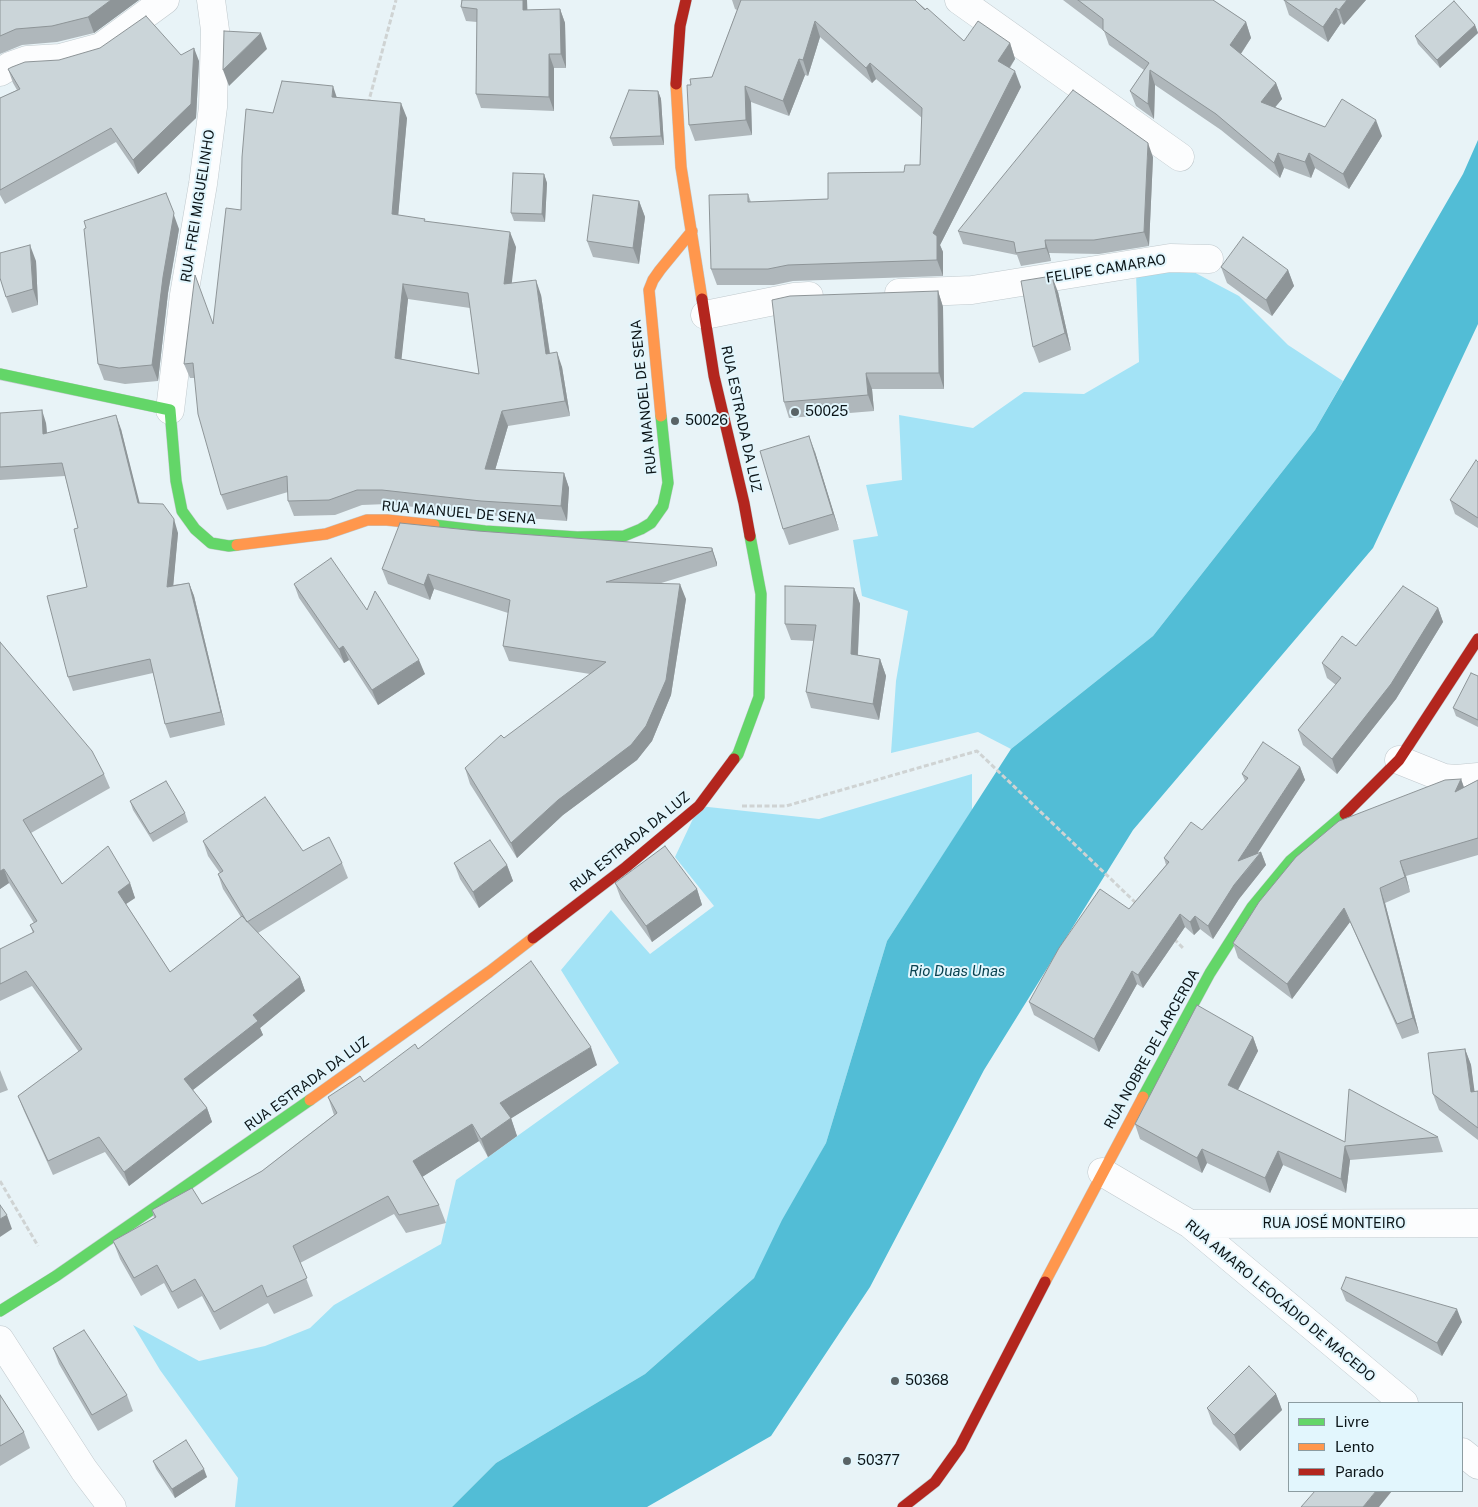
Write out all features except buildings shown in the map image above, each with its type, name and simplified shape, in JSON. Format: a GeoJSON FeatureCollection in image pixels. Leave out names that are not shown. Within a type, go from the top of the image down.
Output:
{"type":"FeatureCollection","features":[{"type":"Feature","properties":{"kind":"street"},"geometry":{"type":"LineString","coordinates":[[0,72],[27,60],[60,58],[101,47],[165,0]]}},
{"type":"Feature","properties":{"kind":"street","name":"RUA FREI MIGUELINHO"},"geometry":{"type":"LineString","coordinates":[[170,410],[184,295],[202,193],[213,108],[215,30],[211,0]]}},
{"type":"Feature","properties":{"kind":"street","name":"RUA ESTRADA DA LUZ"},"geometry":{"type":"LineString","coordinates":[[0,1311],[56,1276],[242,1150],[512,954],[626,867],[699,806],[738,754],[759,697],[760,594],[744,503],[714,376],[681,167],[676,89],[680,26],[686,0]]}},
{"type":"Feature","properties":{"kind":"street"},"geometry":{"type":"LineString","coordinates":[[959,0],[1180,157]]}},
{"type":"Feature","properties":{"kind":"street","name":"RUA MANOEL DE SENA"},"geometry":{"type":"LineString","coordinates":[[577,537],[624,536],[641,529],[651,522],[663,506],[668,483],[650,290],[653,280],[660,270],[692,231]]}},
{"type":"Feature","properties":{"kind":"street","name":"FELIPE CAMARAO"},"geometry":{"type":"LineString","coordinates":[[873,294],[972,290],[1170,258],[1209,259]]}},
{"type":"Feature","properties":{"kind":"street"},"geometry":{"type":"LineString","coordinates":[[705,315],[794,297],[834,295]]}},
{"type":"Feature","properties":{"kind":"street"},"geometry":{"type":"LineString","coordinates":[[0,374],[170,410]]}},
{"type":"Feature","properties":{"kind":"street","name":"RUA MANUEL DE SENA"},"geometry":{"type":"LineString","coordinates":[[170,410],[176,481],[182,511],[195,528],[210,542],[229,546],[296,539],[326,534],[367,520],[388,520],[485,531],[577,537]]}},
{"type":"Feature","properties":{"kind":"street","name":"RUA NOBRE DE LARCERDA"},"geometry":{"type":"LineString","coordinates":[[903,1507],[935,1482],[960,1447],[1102,1172],[1210,973],[1252,907],[1290,861],[1346,813],[1399,760],[1478,640]]}},
{"type":"Feature","properties":{"kind":"street"},"geometry":{"type":"LineString","coordinates":[[1399,760],[1444,778],[1478,778]]}},
{"type":"Feature","properties":{"kind":"street","name":"RUA AMARO LEOCÁDIO DE MACEDO"},"geometry":{"type":"LineString","coordinates":[[1102,1172],[1190,1224],[1403,1402]]}},
{"type":"Feature","properties":{"kind":"street","name":"RUA JOSÉ MONTEIRO"},"geometry":{"type":"LineString","coordinates":[[1190,1224],[1478,1223]]}},
{"type":"Feature","properties":{"kind":"street"},"geometry":{"type":"LineString","coordinates":[[0,1340],[84,1470],[112,1507]]}},
{"type":"Feature","properties":{"kind":"street"},"geometry":{"type":"LineString","coordinates":[[1463,1453],[1478,1465]]}},
{"type":"Feature","properties":{"kind":"path"},"geometry":{"type":"LineString","coordinates":[[367,107],[396,0]]}},
{"type":"Feature","properties":{"kind":"path"},"geometry":{"type":"LineString","coordinates":[[786,806],[977,751],[1140,907]]}},
{"type":"Feature","properties":{"kind":"path"},"geometry":{"type":"LineString","coordinates":[[1168,934],[1210,973]]}},
{"type":"Feature","properties":{"kind":"path"},"geometry":{"type":"LineString","coordinates":[[0,1181],[56,1276]]}},
{"type":"Feature","properties":{"kind":"shaded area"},"geometry":{"type":"Polygon","coordinates":[[[1188,269],[1239,296],[1288,345],[1343,381],[1315,430],[1153,636],[1011,749],[978,732],[891,753],[896,681],[908,611],[862,596],[853,540],[878,536],[866,485],[902,480],[899,415],[973,428],[1024,392],[1084,394],[1139,362],[1136,273],[1188,269]]]}},
{"type":"Feature","properties":{"kind":"shaded area"},"geometry":{"type":"Polygon","coordinates":[[[972,774],[972,810],[887,941],[826,1143],[754,1278],[645,1374],[496,1463],[452,1507],[235,1507],[238,1478],[160,1370],[133,1325],[199,1361],[265,1346],[310,1328],[334,1305],[441,1244],[456,1180],[619,1063],[561,970],[611,910],[650,954],[714,906],[675,857],[699,806],[819,819],[972,774]]]}},
{"type":"Feature","properties":{"kind":"water","name":"Rio Duas Unas"},"geometry":{"type":"Polygon","coordinates":[[[1478,140],[1478,324],[1373,548],[1133,830],[984,1070],[870,1287],[771,1436],[647,1507],[452,1507],[496,1463],[645,1374],[754,1278],[782,1220],[826,1143],[887,941],[1011,749],[1153,636],[1315,430],[1463,174],[1478,140]]]}},
{"type":"Feature","properties":{"kind":"traffic: fast"},"geometry":{"type":"LineString","coordinates":[[0,374],[170,410],[176,481],[182,511],[195,529],[211,543],[229,546],[237,545]]}},
{"type":"Feature","properties":{"kind":"traffic: fast"},"geometry":{"type":"LineString","coordinates":[[434,525],[485,531],[577,537],[624,536],[641,529],[651,523],[663,506],[668,483],[661,416]]}},
{"type":"Feature","properties":{"kind":"traffic: fast"},"geometry":{"type":"LineString","coordinates":[[734,759],[738,754],[759,697],[761,594],[750,536]]}},
{"type":"Feature","properties":{"kind":"traffic: fast"},"geometry":{"type":"LineString","coordinates":[[1143,1097],[1210,973],[1252,907],[1290,861],[1345,814]]}},
{"type":"Feature","properties":{"kind":"traffic: fast"},"geometry":{"type":"LineString","coordinates":[[0,1311],[56,1276],[310,1100]]}},
{"type":"Feature","properties":{"kind":"traffic: slow"},"geometry":{"type":"LineString","coordinates":[[676,84],[681,167],[702,299]]}},
{"type":"Feature","properties":{"kind":"traffic: slow"},"geometry":{"type":"LineString","coordinates":[[661,416],[649,290],[660,270],[692,231]]}},
{"type":"Feature","properties":{"kind":"traffic: slow"},"geometry":{"type":"LineString","coordinates":[[237,545],[326,534],[367,520],[434,525]]}},
{"type":"Feature","properties":{"kind":"traffic: slow"},"geometry":{"type":"LineString","coordinates":[[310,1100],[489,972],[533,938]]}},
{"type":"Feature","properties":{"kind":"traffic: slow"},"geometry":{"type":"LineString","coordinates":[[1045,1282],[1143,1097]]}},
{"type":"Feature","properties":{"kind":"traffic: jam"},"geometry":{"type":"LineString","coordinates":[[676,84],[680,26],[686,0]]}},
{"type":"Feature","properties":{"kind":"traffic: jam"},"geometry":{"type":"LineString","coordinates":[[702,299],[714,376],[750,536]]}},
{"type":"Feature","properties":{"kind":"traffic: jam"},"geometry":{"type":"LineString","coordinates":[[1345,814],[1399,760],[1478,639]]}},
{"type":"Feature","properties":{"kind":"traffic: jam"},"geometry":{"type":"LineString","coordinates":[[533,938],[626,867],[699,806],[734,759]]}},
{"type":"Feature","properties":{"kind":"traffic: jam"},"geometry":{"type":"LineString","coordinates":[[903,1507],[935,1482],[960,1447],[1045,1282]]}},
{"type":"Feature","properties":{"kind":"place","name":"50025"},"geometry":{"type":"Point","coordinates":[795,412]}},
{"type":"Feature","properties":{"kind":"place","name":"50026"},"geometry":{"type":"Point","coordinates":[675,421]}},
{"type":"Feature","properties":{"kind":"place","name":"50368"},"geometry":{"type":"Point","coordinates":[895,1381]}},
{"type":"Feature","properties":{"kind":"place","name":"50377"},"geometry":{"type":"Point","coordinates":[847,1461]}}]}
